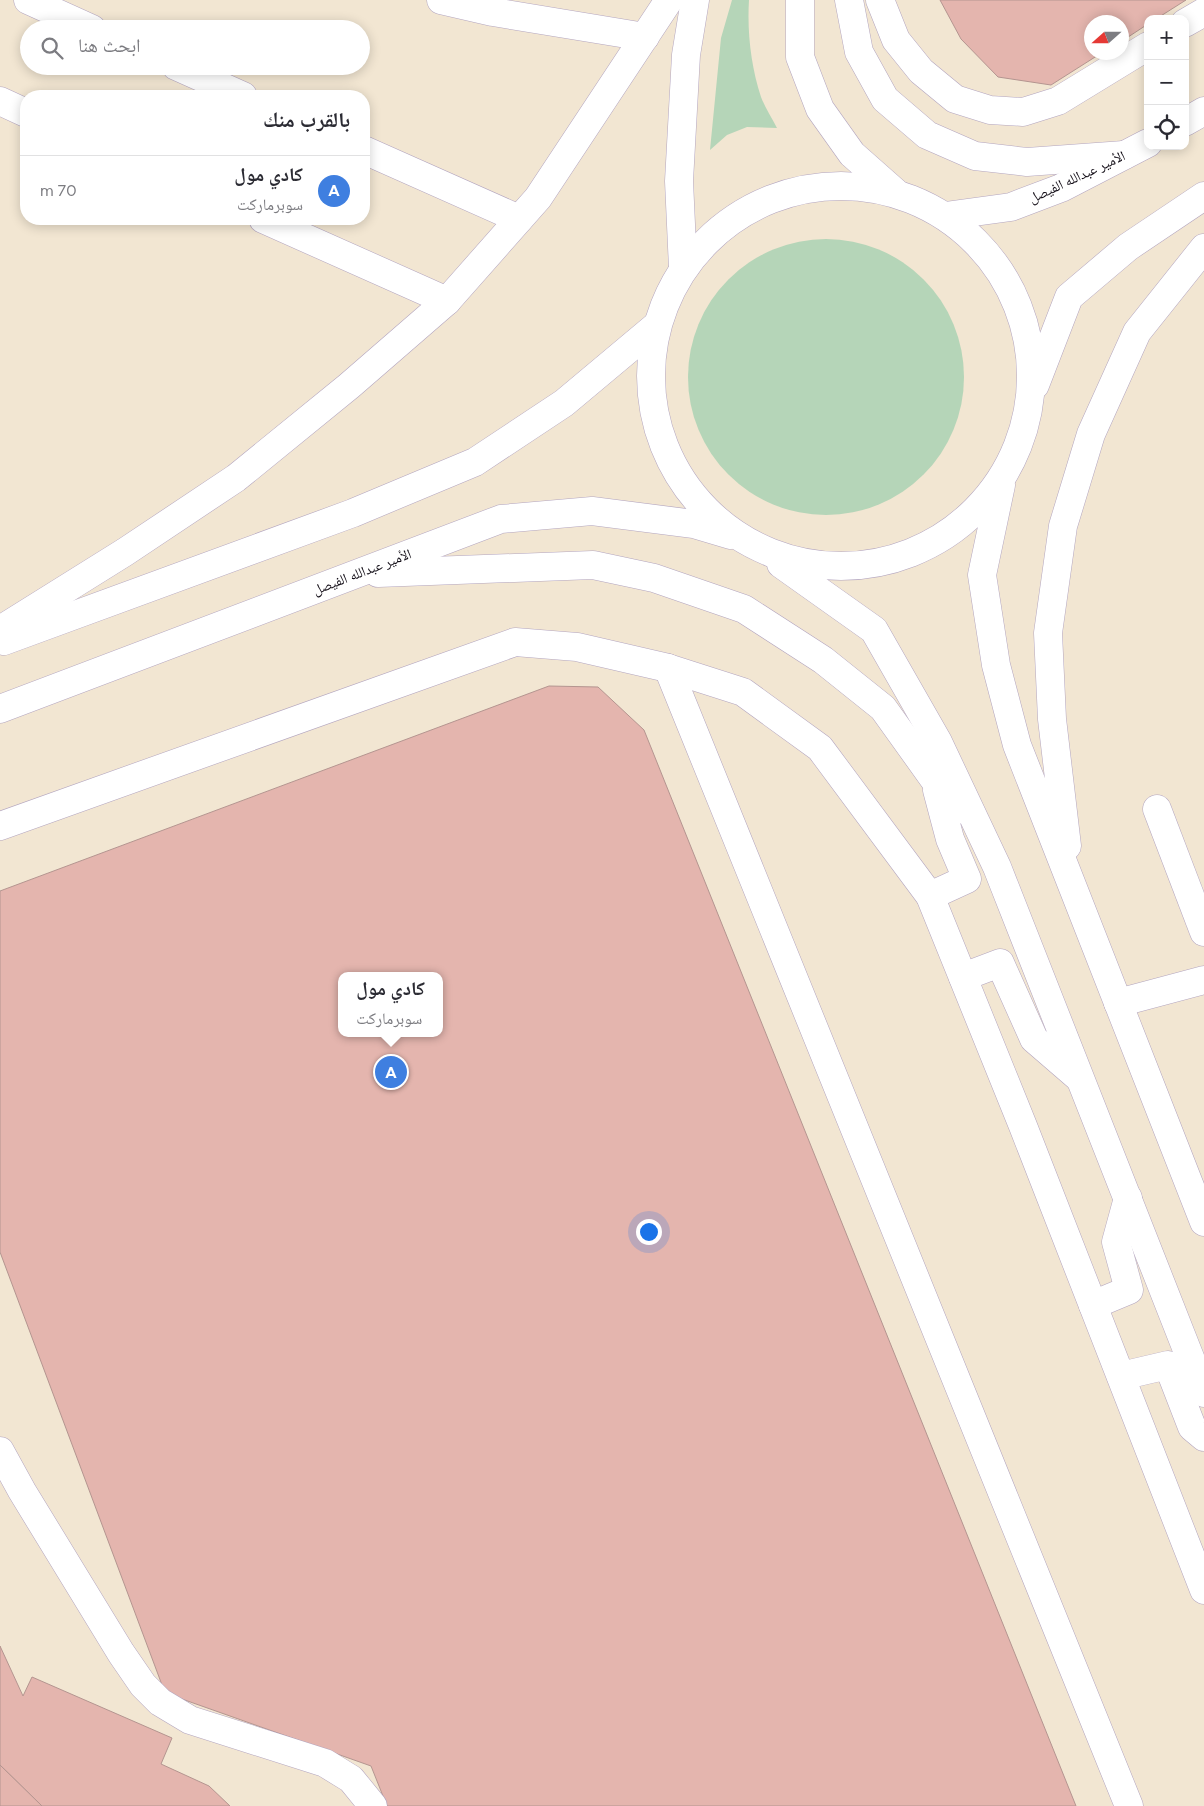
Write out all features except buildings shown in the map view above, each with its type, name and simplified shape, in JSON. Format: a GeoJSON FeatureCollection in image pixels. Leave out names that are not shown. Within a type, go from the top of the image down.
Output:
{"type":"FeatureCollection","features":[{"type":"Feature","properties":{"kind":"street"},"geometry":{"type":"LineString","coordinates":[[28,0],[72,20]]}},
{"type":"Feature","properties":{"kind":"street"},"geometry":{"type":"LineString","coordinates":[[441,0],[493,12],[645,37]]}},
{"type":"Feature","properties":{"kind":"street"},"geometry":{"type":"LineString","coordinates":[[0,630],[125,552],[236,478],[349,386],[446,301],[538,198],[669,0]]}},
{"type":"Feature","properties":{"kind":"street"},"geometry":{"type":"LineString","coordinates":[[683,268],[679,181],[686,54],[694,0]]}},
{"type":"Feature","properties":{"kind":"street"},"geometry":{"type":"LineString","coordinates":[[800,0],[800,58],[820,110],[852,154],[895,192],[945,216],[984,249],[1012,292],[1029,342],[1031,393]]}},
{"type":"Feature","properties":{"kind":"street"},"geometry":{"type":"LineString","coordinates":[[849,0],[859,52],[885,100],[927,135],[975,156],[1027,162],[1124,155]]}},
{"type":"Feature","properties":{"kind":"street"},"geometry":{"type":"LineString","coordinates":[[880,0],[896,40],[921,71],[955,99],[990,110],[1024,112],[1058,101],[1144,48]]}},
{"type":"Feature","properties":{"kind":"street"},"geometry":{"type":"LineString","coordinates":[[1189,21],[1204,12]]}},
{"type":"Feature","properties":{"kind":"street"},"geometry":{"type":"LineString","coordinates":[[196,75],[230,90]]}},
{"type":"Feature","properties":{"kind":"street"},"geometry":{"type":"LineString","coordinates":[[0,101],[20,110]]}},
{"type":"Feature","properties":{"kind":"street"},"geometry":{"type":"LineString","coordinates":[[1189,120],[1204,111]]}},
{"type":"Feature","properties":{"kind":"street","name":"الأمير عبدالله الفيصل"},"geometry":{"type":"LineString","coordinates":[[945,216],[1011,207],[1061,188],[1144,145]]}},
{"type":"Feature","properties":{"kind":"street"},"geometry":{"type":"LineString","coordinates":[[370,153],[519,219]]}},
{"type":"Feature","properties":{"kind":"street"},"geometry":{"type":"LineString","coordinates":[[895,192],[836,184],[777,195],[724,224],[683,268],[656,326],[650,386],[662,445],[692,497],[737,537],[763,551],[874,630],[938,742],[997,867],[1204,1393]]}},
{"type":"Feature","properties":{"kind":"street"},"geometry":{"type":"LineString","coordinates":[[1204,196],[1128,247],[1070,297],[1031,393],[1022,440],[1002,482],[982,575],[996,665],[1017,744],[1204,1222]]}},
{"type":"Feature","properties":{"kind":"street"},"geometry":{"type":"LineString","coordinates":[[276,225],[446,301]]}},
{"type":"Feature","properties":{"kind":"street"},"geometry":{"type":"LineString","coordinates":[[1072,887],[1052,719],[1048,633],[1063,526],[1091,434],[1137,332],[1204,248]]}},
{"type":"Feature","properties":{"kind":"street"},"geometry":{"type":"LineString","coordinates":[[0,642],[352,513],[475,462],[564,403],[656,326]]}},
{"type":"Feature","properties":{"kind":"street"},"geometry":{"type":"LineString","coordinates":[[763,551],[815,566],[869,566],[877,564],[921,551],[966,522],[1002,482]]}},
{"type":"Feature","properties":{"kind":"street","name":"الأمير عبدالله الفيصل"},"geometry":{"type":"LineString","coordinates":[[0,709],[501,519],[592,511],[694,524],[737,537]]}},
{"type":"Feature","properties":{"kind":"street"},"geometry":{"type":"LineString","coordinates":[[356,574],[593,566],[654,578],[744,609],[823,660],[883,708],[997,867]]}},
{"type":"Feature","properties":{"kind":"street"},"geometry":{"type":"LineString","coordinates":[[0,826],[515,642],[578,647],[668,668],[743,692],[820,748],[930,896],[1204,1590]]}},
{"type":"Feature","properties":{"kind":"street"},"geometry":{"type":"LineString","coordinates":[[668,668],[1129,1806]]}},
{"type":"Feature","properties":{"kind":"street"},"geometry":{"type":"LineString","coordinates":[[930,896],[967,879],[950,839],[934,779]]}},
{"type":"Feature","properties":{"kind":"street"},"geometry":{"type":"LineString","coordinates":[[1157,809],[1204,932]]}},
{"type":"Feature","properties":{"kind":"street"},"geometry":{"type":"LineString","coordinates":[[963,977],[1000,963],[1034,1040],[1081,1080]]}},
{"type":"Feature","properties":{"kind":"street"},"geometry":{"type":"LineString","coordinates":[[1118,1003],[1204,980]]}},
{"type":"Feature","properties":{"kind":"street"},"geometry":{"type":"LineString","coordinates":[[1093,1305],[1129,1290],[1116,1242],[1128,1198]]}},
{"type":"Feature","properties":{"kind":"street"},"geometry":{"type":"LineString","coordinates":[[1121,1376],[1168,1365],[1192,1427],[1204,1437]]}},
{"type":"Feature","properties":{"kind":"street"},"geometry":{"type":"LineString","coordinates":[[0,1451],[22,1491],[142,1685],[160,1702],[190,1720],[325,1763],[351,1779],[372,1802],[373,1806]]}},
{"type":"Feature","properties":{"kind":"shaded area"},"geometry":{"type":"Polygon","coordinates":[[[0,0],[1204,0],[1204,1806],[0,1806],[0,0]]]}},
{"type":"Feature","properties":{"kind":"green space"},"geometry":{"type":"Polygon","coordinates":[[[732,0],[749,0],[749,37],[752,61],[763,101],[777,128],[747,127],[727,135],[710,150],[721,38],[732,0]]]}},
{"type":"Feature","properties":{"kind":"green space"},"geometry":{"type":"Polygon","coordinates":[[[826,239],[853,242],[879,250],[903,262],[924,279],[941,300],[953,324],[961,350],[964,377],[961,404],[953,430],[941,454],[924,475],[903,492],[879,504],[853,512],[826,515],[799,512],[773,504],[749,492],[728,475],[711,454],[699,430],[691,404],[688,377],[691,350],[699,324],[711,300],[728,279],[749,262],[773,250],[799,242],[826,239]]]}},
{"type":"Feature","properties":{"kind":"place","name":"كادي مول"},"geometry":{"type":"Point","coordinates":[391,1072]}}]}
